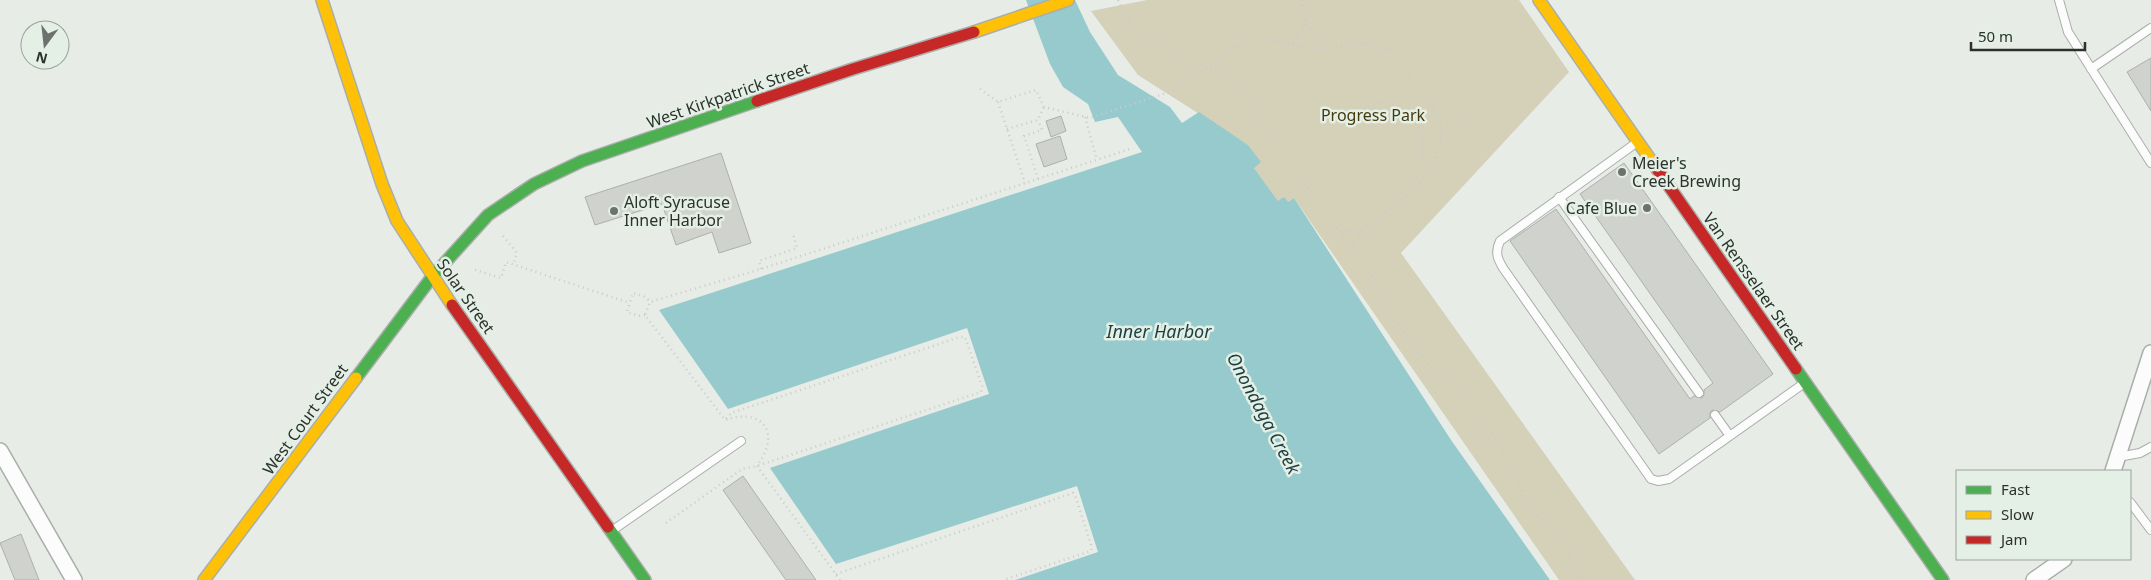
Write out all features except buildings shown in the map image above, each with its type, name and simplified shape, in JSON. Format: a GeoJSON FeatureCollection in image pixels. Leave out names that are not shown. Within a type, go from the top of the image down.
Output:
{"type":"FeatureCollection","features":[{"type":"Feature","properties":{"kind":"street","name":"Solar Street"},"geometry":{"type":"LineString","coordinates":[[322,0],[382,184],[397,221],[432,277],[645,580]]}},
{"type":"Feature","properties":{"kind":"street","name":"West Kirkpatrick Street"},"geometry":{"type":"LineString","coordinates":[[432,277],[488,215],[539,181],[582,161],[853,69],[1020,17],[1068,0]]}},
{"type":"Feature","properties":{"kind":"street","name":"Van Rensselaer Street"},"geometry":{"type":"LineString","coordinates":[[1539,0],[1944,580]]}},
{"type":"Feature","properties":{"kind":"street","name":"West Court Street"},"geometry":{"type":"LineString","coordinates":[[204,580],[432,277]]}},
{"type":"Feature","properties":{"kind":"street"},"geometry":{"type":"LineString","coordinates":[[2116,464],[2151,353]]}},
{"type":"Feature","properties":{"kind":"street"},"geometry":{"type":"LineString","coordinates":[[0,451],[74,580]]}},
{"type":"Feature","properties":{"kind":"street"},"geometry":{"type":"LineString","coordinates":[[2034,580],[2063,560]]}},
{"type":"Feature","properties":{"kind":"lane"},"geometry":{"type":"LineString","coordinates":[[2059,0],[2068,32],[2151,162]]}},
{"type":"Feature","properties":{"kind":"lane"},"geometry":{"type":"LineString","coordinates":[[2091,69],[2151,28]]}},
{"type":"Feature","properties":{"kind":"lane"},"geometry":{"type":"LineString","coordinates":[[1637,142],[1500,241],[1496,249],[1497,259],[1647,474],[1651,479],[1658,481],[1669,479],[1805,382]]}},
{"type":"Feature","properties":{"kind":"lane"},"geometry":{"type":"LineString","coordinates":[[1559,197],[1699,393]]}},
{"type":"Feature","properties":{"kind":"lane"},"geometry":{"type":"LineString","coordinates":[[1715,415],[1730,436]]}},
{"type":"Feature","properties":{"kind":"lane"},"geometry":{"type":"LineString","coordinates":[[611,532],[741,441]]}},
{"type":"Feature","properties":{"kind":"lane"},"geometry":{"type":"LineString","coordinates":[[2116,464],[2151,447]]}},
{"type":"Feature","properties":{"kind":"lane"},"geometry":{"type":"LineString","coordinates":[[2131,503],[2151,530]]}},
{"type":"Feature","properties":{"kind":"path"},"geometry":{"type":"LineString","coordinates":[[1118,0],[1126,19],[1151,43],[1227,76],[1378,285],[1392,317],[1431,369],[1460,391],[1493,436],[1517,478],[1524,499],[1569,554],[1581,580]]}},
{"type":"Feature","properties":{"kind":"path"},"geometry":{"type":"LineString","coordinates":[[1302,0],[1306,23],[1327,48]]}},
{"type":"Feature","properties":{"kind":"path"},"geometry":{"type":"LineString","coordinates":[[1293,43],[1306,23]]}},
{"type":"Feature","properties":{"kind":"path"},"geometry":{"type":"LineString","coordinates":[[1044,108],[1090,118],[1172,91],[1236,48],[1269,39],[1308,48],[1327,48],[1361,43],[1391,50],[1431,102],[1442,129],[1436,160],[1413,192],[1362,229],[1354,240],[1356,254]]}},
{"type":"Feature","properties":{"kind":"path"},"geometry":{"type":"LineString","coordinates":[[980,89],[998,102],[1025,183]]}},
{"type":"Feature","properties":{"kind":"path"},"geometry":{"type":"LineString","coordinates":[[998,102],[1036,90],[1044,108]]}},
{"type":"Feature","properties":{"kind":"path"},"geometry":{"type":"LineString","coordinates":[[1358,116],[1372,104],[1380,102],[1390,104],[1402,110],[1415,121],[1420,132],[1422,160],[1429,170]]}},
{"type":"Feature","properties":{"kind":"path"},"geometry":{"type":"LineString","coordinates":[[1007,129],[1038,120],[1044,108]]}},
{"type":"Feature","properties":{"kind":"path"},"geometry":{"type":"LineString","coordinates":[[1442,129],[1466,114]]}},
{"type":"Feature","properties":{"kind":"path"},"geometry":{"type":"LineString","coordinates":[[1085,117],[1097,160]]}},
{"type":"Feature","properties":{"kind":"path"},"geometry":{"type":"LineString","coordinates":[[1038,120],[1042,130],[1024,136],[1038,179]]}},
{"type":"Feature","properties":{"kind":"path"},"geometry":{"type":"LineString","coordinates":[[650,302],[761,269],[1133,148]]}},
{"type":"Feature","properties":{"kind":"path"},"geometry":{"type":"LineString","coordinates":[[1341,232],[1362,229]]}},
{"type":"Feature","properties":{"kind":"path"},"geometry":{"type":"LineString","coordinates":[[761,269],[758,261],[797,248],[793,234]]}},
{"type":"Feature","properties":{"kind":"path"},"geometry":{"type":"LineString","coordinates":[[503,236],[517,253],[513,264]]}},
{"type":"Feature","properties":{"kind":"path"},"geometry":{"type":"LineString","coordinates":[[475,270],[501,278],[506,262],[630,303]]}},
{"type":"Feature","properties":{"kind":"path"},"geometry":{"type":"LineString","coordinates":[[645,315],[639,316],[627,312],[634,293],[646,297],[650,302]]}},
{"type":"Feature","properties":{"kind":"path"},"geometry":{"type":"LineString","coordinates":[[645,315],[650,302]]}},
{"type":"Feature","properties":{"kind":"path"},"geometry":{"type":"LineString","coordinates":[[645,315],[726,420]]}},
{"type":"Feature","properties":{"kind":"path"},"geometry":{"type":"LineString","coordinates":[[666,523],[742,469],[757,466],[981,392],[982,386],[965,337],[731,413],[726,420]]}},
{"type":"Feature","properties":{"kind":"path"},"geometry":{"type":"LineString","coordinates":[[726,420],[745,415],[753,417],[766,429],[768,436],[765,452],[757,466]]}},
{"type":"Feature","properties":{"kind":"path"},"geometry":{"type":"LineString","coordinates":[[1476,446],[1493,436]]}},
{"type":"Feature","properties":{"kind":"path"},"geometry":{"type":"LineString","coordinates":[[757,466],[840,580]]}},
{"type":"Feature","properties":{"kind":"path"},"geometry":{"type":"LineString","coordinates":[[836,574],[1073,493],[1076,495],[1092,548],[1091,551],[1003,580]]}},
{"type":"Feature","properties":{"kind":"green space","name":"Progress Park"},"geometry":{"type":"Polygon","coordinates":[[[1147,0],[1519,0],[1569,72],[1401,253],[1635,580],[1559,580],[1294,198],[1288,202],[1278,201],[1253,167],[1248,145],[1138,75],[1091,11],[1147,0]]]}},
{"type":"Feature","properties":{"kind":"water","name":"Inner Harbor"},"geometry":{"type":"Polygon","coordinates":[[[1026,0],[1075,0],[1090,32],[1118,75],[1170,107],[1182,123],[1199,112],[1248,145],[1261,162],[1254,168],[1278,201],[1284,197],[1288,202],[1294,198],[1451,440],[1550,580],[1015,580],[1098,552],[1077,486],[836,564],[770,468],[989,394],[967,328],[728,409],[659,310],[1142,152],[1118,117],[1095,122],[1088,104],[1063,87],[1050,64],[1026,0]]]}},
{"type":"Feature","properties":{"kind":"traffic: fast"},"geometry":{"type":"LineString","coordinates":[[356,378],[432,277],[488,215],[534,184],[582,161],[757,101]]}},
{"type":"Feature","properties":{"kind":"traffic: fast"},"geometry":{"type":"LineString","coordinates":[[1796,369],[1943,580]]}},
{"type":"Feature","properties":{"kind":"traffic: fast"},"geometry":{"type":"LineString","coordinates":[[608,527],[645,580]]}},
{"type":"Feature","properties":{"kind":"traffic: slow"},"geometry":{"type":"LineString","coordinates":[[322,0],[382,184],[397,221],[452,305]]}},
{"type":"Feature","properties":{"kind":"traffic: slow"},"geometry":{"type":"LineString","coordinates":[[974,32],[1068,0]]}},
{"type":"Feature","properties":{"kind":"traffic: slow"},"geometry":{"type":"LineString","coordinates":[[1539,0],[1657,169]]}},
{"type":"Feature","properties":{"kind":"traffic: slow"},"geometry":{"type":"LineString","coordinates":[[204,580],[356,378]]}},
{"type":"Feature","properties":{"kind":"traffic: jam"},"geometry":{"type":"LineString","coordinates":[[757,101],[974,32]]}},
{"type":"Feature","properties":{"kind":"traffic: jam"},"geometry":{"type":"LineString","coordinates":[[1657,169],[1796,369]]}},
{"type":"Feature","properties":{"kind":"traffic: jam"},"geometry":{"type":"LineString","coordinates":[[452,305],[608,527]]}},
{"type":"Feature","properties":{"kind":"place","name":"Meier's Creek Brewing"},"geometry":{"type":"Point","coordinates":[1622,172]}},
{"type":"Feature","properties":{"kind":"place","name":"Cafe Blue"},"geometry":{"type":"Point","coordinates":[1647,208]}},
{"type":"Feature","properties":{"kind":"place","name":"Aloft Syracuse Inner Harbor"},"geometry":{"type":"Point","coordinates":[614,211]}},
{"type":"Feature","properties":{"kind":"water label","name":"Onondaga Creek"},"geometry":{"type":"Point","coordinates":[1264,413]}}]}
